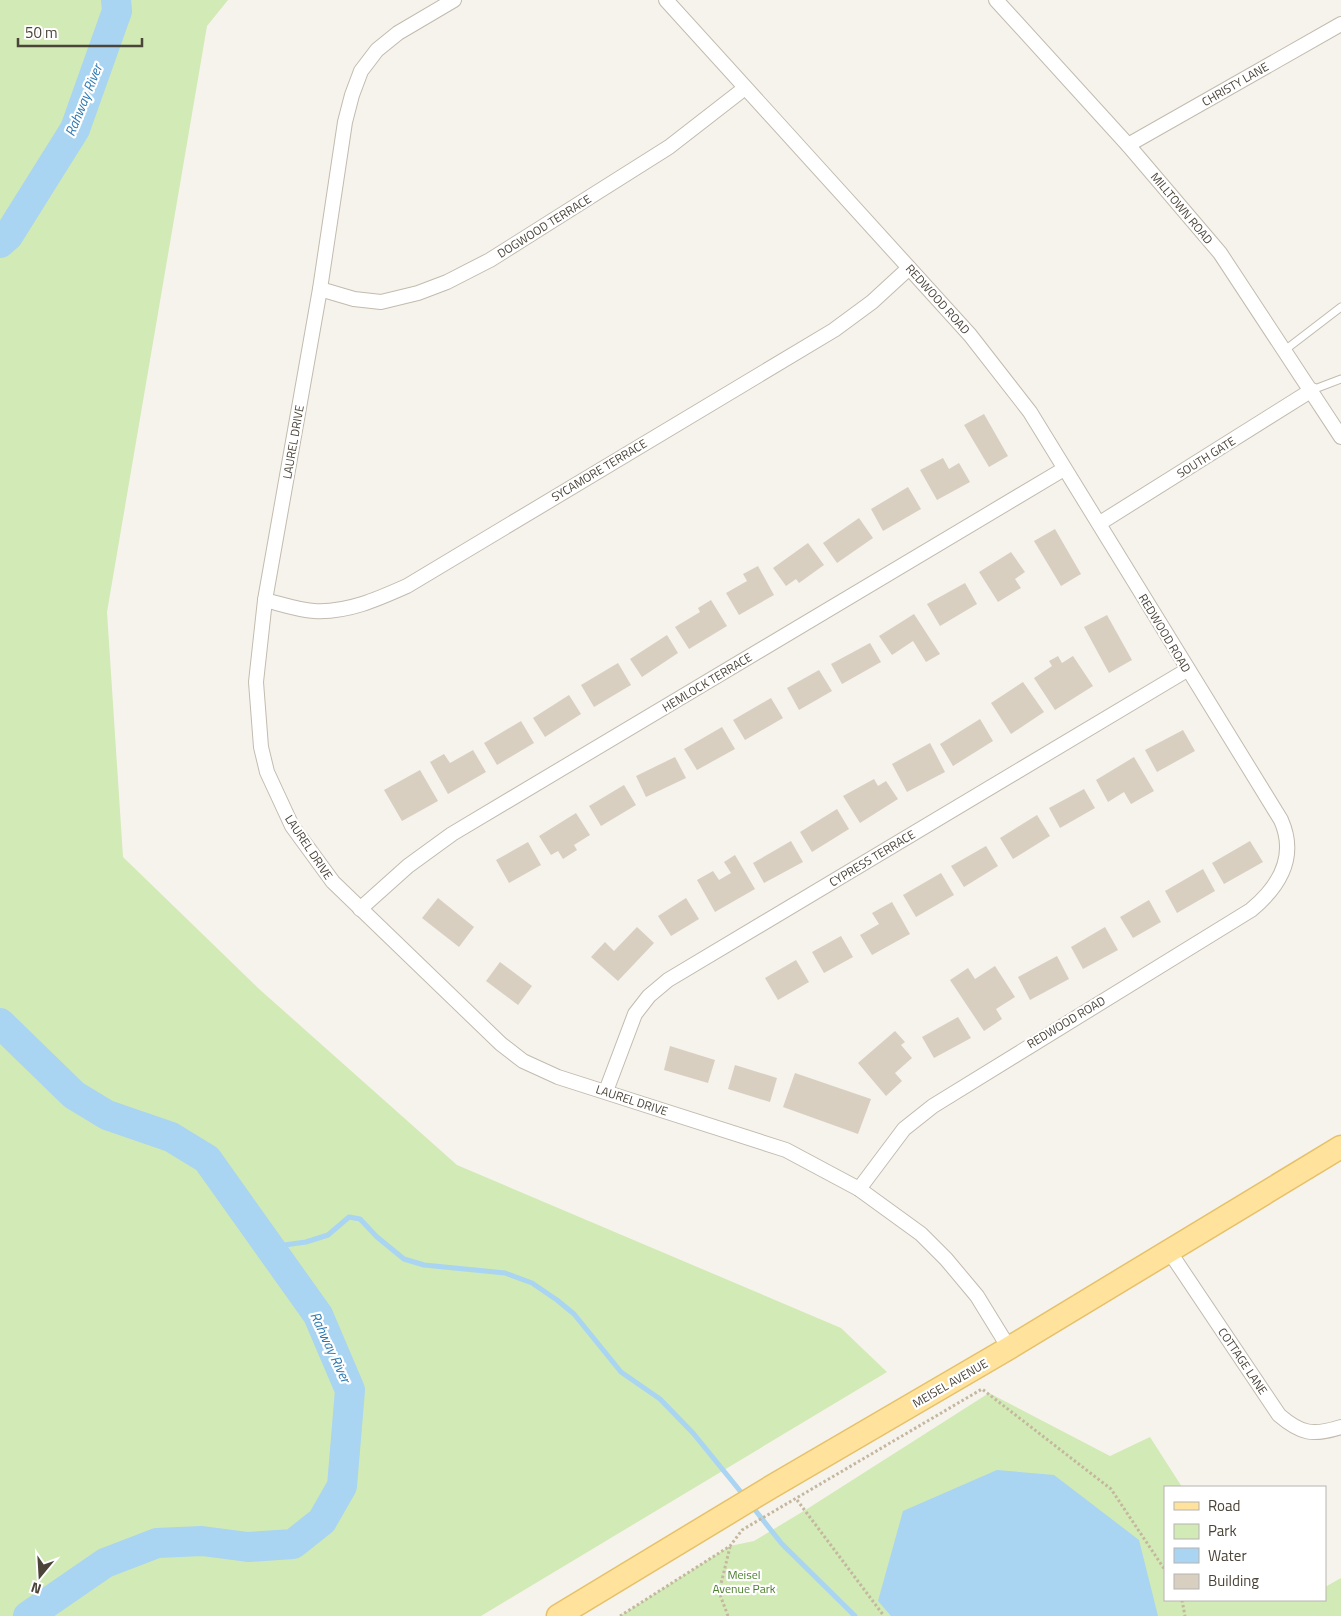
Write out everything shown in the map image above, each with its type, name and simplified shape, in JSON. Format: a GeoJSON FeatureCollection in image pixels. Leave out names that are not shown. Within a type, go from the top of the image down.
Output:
{"type":"FeatureCollection","features":[{"type":"Feature","properties":{"kind":"main road","name":"MEISEL AVENUE"},"geometry":{"type":"LineString","coordinates":[[558,1616],[725,1515],[1010,1348],[1341,1147]]}},
{"type":"Feature","properties":{"kind":"street","name":"LAUREL DRIVE"},"geometry":{"type":"LineString","coordinates":[[454,0],[398,34],[377,50],[362,71],[345,122],[320,289],[265,600],[256,682],[261,747],[267,772],[292,826],[333,882],[501,1044],[523,1061],[558,1077],[786,1150],[859,1189],[921,1234],[946,1259],[977,1296],[1010,1348]]}},
{"type":"Feature","properties":{"kind":"street","name":"REDWOOD ROAD"},"geometry":{"type":"LineString","coordinates":[[666,0],[970,335],[1030,412],[1281,820],[1288,836],[1287,853],[1275,885],[1264,899],[1251,910],[933,1106],[904,1129],[859,1189]]}},
{"type":"Feature","properties":{"kind":"street","name":"MILLTOWN ROAD"},"geometry":{"type":"LineString","coordinates":[[996,0],[1128,145],[1220,253],[1312,390],[1341,438]]}},
{"type":"Feature","properties":{"kind":"street","name":"CHRISTY LANE"},"geometry":{"type":"LineString","coordinates":[[1128,145],[1341,24]]}},
{"type":"Feature","properties":{"kind":"street","name":"DOGWOOD TERRACE"},"geometry":{"type":"LineString","coordinates":[[320,289],[354,299],[381,302],[418,293],[447,282],[490,260],[669,147],[745,88]]}},
{"type":"Feature","properties":{"kind":"street","name":"SYCAMORE TERRACE"},"geometry":{"type":"LineString","coordinates":[[265,600],[314,611],[350,608],[375,600],[407,586],[834,330],[872,302],[909,268]]}},
{"type":"Feature","properties":{"kind":"street","name":"SOUTH GATE"},"geometry":{"type":"LineString","coordinates":[[1100,523],[1312,390]]}},
{"type":"Feature","properties":{"kind":"street","name":"HEMLOCK TERRACE"},"geometry":{"type":"LineString","coordinates":[[360,909],[408,866],[452,834],[1064,469]]}},
{"type":"Feature","properties":{"kind":"street","name":"CYPRESS TERRACE"},"geometry":{"type":"LineString","coordinates":[[606,1091],[635,1014],[649,996],[668,980],[1187,670]]}},
{"type":"Feature","properties":{"kind":"street","name":"COTTAGE LANE"},"geometry":{"type":"LineString","coordinates":[[1169,1251],[1279,1415],[1293,1426],[1308,1433],[1325,1432],[1341,1427]]}},
{"type":"Feature","properties":{"kind":"lane"},"geometry":{"type":"LineString","coordinates":[[1285,350],[1341,307]]}},
{"type":"Feature","properties":{"kind":"lane"},"geometry":{"type":"LineString","coordinates":[[1312,390],[1341,379]]}},
{"type":"Feature","properties":{"kind":"path"},"geometry":{"type":"LineString","coordinates":[[620,1616],[730,1546],[742,1530],[797,1500],[982,1389],[1111,1489],[1164,1568]]}},
{"type":"Feature","properties":{"kind":"path"},"geometry":{"type":"LineString","coordinates":[[797,1500],[884,1616]]}},
{"type":"Feature","properties":{"kind":"path"},"geometry":{"type":"LineString","coordinates":[[728,1616],[719,1592],[730,1546]]}},
{"type":"Feature","properties":{"kind":"path"},"geometry":{"type":"LineString","coordinates":[[1182,1601],[1185,1616]]}},
{"type":"Feature","properties":{"kind":"green space"},"geometry":{"type":"Polygon","coordinates":[[[0,0],[228,0],[207,26],[107,612],[123,857],[258,988],[457,1165],[841,1328],[887,1372],[481,1616],[0,1616],[0,0]]]}},
{"type":"Feature","properties":{"kind":"green space","name":"Meisel Avenue Park"},"geometry":{"type":"Polygon","coordinates":[[[989,1393],[1110,1456],[1150,1437],[1181,1486],[1164,1486],[1164,1601],[1326,1601],[1326,1586],[1341,1578],[1341,1616],[620,1616],[730,1546],[754,1541],[989,1393]]]}},
{"type":"Feature","properties":{"kind":"water"},"geometry":{"type":"Polygon","coordinates":[[[997,1470],[1054,1475],[1139,1540],[1158,1616],[891,1616],[878,1601],[903,1511],[997,1470]]]}},
{"type":"Feature","properties":{"kind":"building"},"geometry":{"type":"Polygon","coordinates":[[[984,414],[1008,456],[989,467],[964,425],[984,414]]]}},
{"type":"Feature","properties":{"kind":"building"},"geometry":{"type":"Polygon","coordinates":[[[943,458],[949,469],[959,463],[970,482],[937,500],[920,470],[943,458]]]}},
{"type":"Feature","properties":{"kind":"building"},"geometry":{"type":"Polygon","coordinates":[[[908,487],[921,509],[883,531],[871,509],[908,487]]]}},
{"type":"Feature","properties":{"kind":"building"},"geometry":{"type":"Polygon","coordinates":[[[859,518],[873,538],[837,563],[823,543],[859,518]]]}},
{"type":"Feature","properties":{"kind":"building"},"geometry":{"type":"Polygon","coordinates":[[[1055,529],[1081,574],[1061,586],[1034,541],[1055,529]]]}},
{"type":"Feature","properties":{"kind":"building"},"geometry":{"type":"Polygon","coordinates":[[[808,543],[824,565],[799,583],[796,579],[786,586],[773,568],[808,543]]]}},
{"type":"Feature","properties":{"kind":"building"},"geometry":{"type":"Polygon","coordinates":[[[1011,552],[1025,572],[1015,579],[1021,588],[998,602],[979,572],[1011,552]]]}},
{"type":"Feature","properties":{"kind":"building"},"geometry":{"type":"Polygon","coordinates":[[[758,566],[774,595],[739,615],[726,593],[747,581],[743,574],[758,566]]]}},
{"type":"Feature","properties":{"kind":"building"},"geometry":{"type":"Polygon","coordinates":[[[965,583],[977,604],[940,626],[927,604],[965,583]]]}},
{"type":"Feature","properties":{"kind":"building"},"geometry":{"type":"Polygon","coordinates":[[[711,600],[727,626],[689,649],[675,627],[700,612],[698,608],[711,600]]]}},
{"type":"Feature","properties":{"kind":"building"},"geometry":{"type":"Polygon","coordinates":[[[914,614],[940,654],[926,662],[913,641],[892,655],[879,636],[914,614]]]}},
{"type":"Feature","properties":{"kind":"building"},"geometry":{"type":"Polygon","coordinates":[[[1107,615],[1132,660],[1109,673],[1084,627],[1107,615]]]}},
{"type":"Feature","properties":{"kind":"building"},"geometry":{"type":"Polygon","coordinates":[[[667,635],[678,653],[642,677],[630,659],[667,635]]]}},
{"type":"Feature","properties":{"kind":"building"},"geometry":{"type":"Polygon","coordinates":[[[870,643],[881,662],[842,684],[831,664],[870,643]]]}},
{"type":"Feature","properties":{"kind":"building"},"geometry":{"type":"Polygon","coordinates":[[[1058,656],[1062,663],[1073,656],[1093,686],[1055,710],[1034,678],[1052,666],[1049,661],[1058,656]]]}},
{"type":"Feature","properties":{"kind":"building"},"geometry":{"type":"Polygon","coordinates":[[[618,663],[631,685],[594,707],[581,685],[618,663]]]}},
{"type":"Feature","properties":{"kind":"building"},"geometry":{"type":"Polygon","coordinates":[[[819,670],[832,691],[799,710],[787,688],[819,670]]]}},
{"type":"Feature","properties":{"kind":"building"},"geometry":{"type":"Polygon","coordinates":[[[1023,682],[1044,712],[1011,734],[991,703],[1023,682]]]}},
{"type":"Feature","properties":{"kind":"building"},"geometry":{"type":"Polygon","coordinates":[[[569,695],[581,714],[545,737],[533,718],[569,695]]]}},
{"type":"Feature","properties":{"kind":"building"},"geometry":{"type":"Polygon","coordinates":[[[771,698],[783,718],[745,740],[733,720],[771,698]]]}},
{"type":"Feature","properties":{"kind":"building"},"geometry":{"type":"Polygon","coordinates":[[[980,719],[993,741],[953,766],[940,744],[980,719]]]}},
{"type":"Feature","properties":{"kind":"building"},"geometry":{"type":"Polygon","coordinates":[[[521,721],[534,743],[497,765],[484,743],[521,721]]]}},
{"type":"Feature","properties":{"kind":"building"},"geometry":{"type":"Polygon","coordinates":[[[722,727],[735,749],[697,770],[684,749],[722,727]]]}},
{"type":"Feature","properties":{"kind":"building"},"geometry":{"type":"Polygon","coordinates":[[[1183,730],[1195,751],[1157,772],[1145,750],[1183,730]]]}},
{"type":"Feature","properties":{"kind":"building"},"geometry":{"type":"Polygon","coordinates":[[[930,743],[945,772],[907,792],[892,764],[930,743]]]}},
{"type":"Feature","properties":{"kind":"building"},"geometry":{"type":"Polygon","coordinates":[[[473,750],[486,772],[448,794],[430,762],[444,754],[450,763],[473,750]]]}},
{"type":"Feature","properties":{"kind":"building"},"geometry":{"type":"Polygon","coordinates":[[[675,757],[686,778],[646,797],[636,776],[675,757]]]}},
{"type":"Feature","properties":{"kind":"building"},"geometry":{"type":"Polygon","coordinates":[[[1134,757],[1154,791],[1131,804],[1124,792],[1108,802],[1096,780],[1134,757]]]}},
{"type":"Feature","properties":{"kind":"building"},"geometry":{"type":"Polygon","coordinates":[[[420,770],[438,801],[402,821],[384,790],[420,770]]]}},
{"type":"Feature","properties":{"kind":"building"},"geometry":{"type":"Polygon","coordinates":[[[874,779],[878,786],[886,781],[898,799],[860,823],[843,796],[874,779]]]}},
{"type":"Feature","properties":{"kind":"building"},"geometry":{"type":"Polygon","coordinates":[[[624,785],[636,805],[601,826],[589,806],[624,785]]]}},
{"type":"Feature","properties":{"kind":"building"},"geometry":{"type":"Polygon","coordinates":[[[1084,789],[1095,808],[1060,828],[1049,808],[1084,789]]]}},
{"type":"Feature","properties":{"kind":"building"},"geometry":{"type":"Polygon","coordinates":[[[837,809],[849,829],[812,852],[800,832],[837,809]]]}},
{"type":"Feature","properties":{"kind":"building"},"geometry":{"type":"Polygon","coordinates":[[[576,813],[590,835],[574,845],[577,850],[563,859],[558,851],[551,855],[539,836],[576,813]]]}},
{"type":"Feature","properties":{"kind":"building"},"geometry":{"type":"Polygon","coordinates":[[[1037,815],[1050,836],[1013,859],[1000,838],[1037,815]]]}},
{"type":"Feature","properties":{"kind":"building"},"geometry":{"type":"Polygon","coordinates":[[[791,841],[803,862],[764,883],[753,863],[791,841]]]}},
{"type":"Feature","properties":{"kind":"building"},"geometry":{"type":"Polygon","coordinates":[[[1250,841],[1263,862],[1224,884],[1212,863],[1250,841]]]}},
{"type":"Feature","properties":{"kind":"building"},"geometry":{"type":"Polygon","coordinates":[[[528,842],[541,865],[509,883],[496,860],[528,842]]]}},
{"type":"Feature","properties":{"kind":"building"},"geometry":{"type":"Polygon","coordinates":[[[986,846],[998,866],[964,887],[951,866],[986,846]]]}},
{"type":"Feature","properties":{"kind":"building"},"geometry":{"type":"Polygon","coordinates":[[[735,855],[755,889],[715,912],[697,880],[713,871],[719,880],[731,873],[724,862],[735,855]]]}},
{"type":"Feature","properties":{"kind":"building"},"geometry":{"type":"Polygon","coordinates":[[[1203,869],[1215,891],[1177,913],[1165,891],[1203,869]]]}},
{"type":"Feature","properties":{"kind":"building"},"geometry":{"type":"Polygon","coordinates":[[[941,873],[954,895],[916,917],[903,895],[941,873]]]}},
{"type":"Feature","properties":{"kind":"building"},"geometry":{"type":"Polygon","coordinates":[[[438,898],[474,927],[459,947],[422,918],[438,898]]]}},
{"type":"Feature","properties":{"kind":"building"},"geometry":{"type":"Polygon","coordinates":[[[686,898],[699,919],[671,936],[658,916],[686,898]]]}},
{"type":"Feature","properties":{"kind":"building"},"geometry":{"type":"Polygon","coordinates":[[[1149,900],[1161,922],[1133,938],[1120,917],[1149,900]]]}},
{"type":"Feature","properties":{"kind":"building"},"geometry":{"type":"Polygon","coordinates":[[[892,902],[910,934],[872,955],[860,935],[879,924],[872,913],[892,902]]]}},
{"type":"Feature","properties":{"kind":"building"},"geometry":{"type":"Polygon","coordinates":[[[637,927],[654,943],[618,981],[591,957],[605,942],[614,951],[637,927]]]}},
{"type":"Feature","properties":{"kind":"building"},"geometry":{"type":"Polygon","coordinates":[[[1105,927],[1118,950],[1083,969],[1071,947],[1105,927]]]}},
{"type":"Feature","properties":{"kind":"building"},"geometry":{"type":"Polygon","coordinates":[[[841,936],[853,957],[824,973],[812,952],[841,936]]]}},
{"type":"Feature","properties":{"kind":"building"},"geometry":{"type":"Polygon","coordinates":[[[1057,956],[1069,979],[1030,1000],[1018,977],[1057,956]]]}},
{"type":"Feature","properties":{"kind":"building"},"geometry":{"type":"Polygon","coordinates":[[[796,960],[809,982],[778,1000],[765,978],[796,960]]]}},
{"type":"Feature","properties":{"kind":"building"},"geometry":{"type":"Polygon","coordinates":[[[500,962],[532,986],[518,1005],[486,981],[500,962]]]}},
{"type":"Feature","properties":{"kind":"building"},"geometry":{"type":"Polygon","coordinates":[[[995,966],[1015,997],[996,1009],[1002,1019],[984,1031],[950,980],[968,968],[975,979],[995,966]]]}},
{"type":"Feature","properties":{"kind":"building"},"geometry":{"type":"Polygon","coordinates":[[[958,1017],[971,1038],[934,1058],[922,1037],[958,1017]]]}},
{"type":"Feature","properties":{"kind":"building"},"geometry":{"type":"Polygon","coordinates":[[[895,1031],[905,1042],[901,1045],[912,1058],[895,1073],[902,1081],[886,1096],[858,1063],[895,1031]]]}},
{"type":"Feature","properties":{"kind":"building"},"geometry":{"type":"Polygon","coordinates":[[[670,1046],[715,1060],[708,1083],[664,1070],[670,1046]]]}},
{"type":"Feature","properties":{"kind":"building"},"geometry":{"type":"Polygon","coordinates":[[[735,1065],[777,1078],[770,1102],[728,1089],[735,1065]]]}},
{"type":"Feature","properties":{"kind":"building"},"geometry":{"type":"Polygon","coordinates":[[[795,1073],[871,1099],[858,1134],[783,1107],[795,1073]]]}},
{"type":"Feature","properties":{"kind":"waterway","name":"Rahway River"},"geometry":{"type":"LineString","coordinates":[[0,243],[8,236],[75,129],[117,11],[116,0]]}},
{"type":"Feature","properties":{"kind":"waterway","name":"Rahway River"},"geometry":{"type":"LineString","coordinates":[[0,1023],[74,1095],[107,1115],[171,1137],[207,1159],[318,1315],[350,1390],[342,1486],[322,1521],[293,1544],[248,1547],[202,1541],[157,1543],[105,1563],[28,1616]]}},
{"type":"Feature","properties":{"kind":"waterway"},"geometry":{"type":"LineString","coordinates":[[270,1247],[306,1242],[328,1235],[349,1217],[360,1219],[377,1237],[404,1259],[424,1265],[505,1273],[532,1283],[574,1314],[621,1372],[660,1399],[693,1433],[745,1497]]}},
{"type":"Feature","properties":{"kind":"waterway"},"geometry":{"type":"LineString","coordinates":[[751,1505],[782,1544],[855,1616]]}}]}
